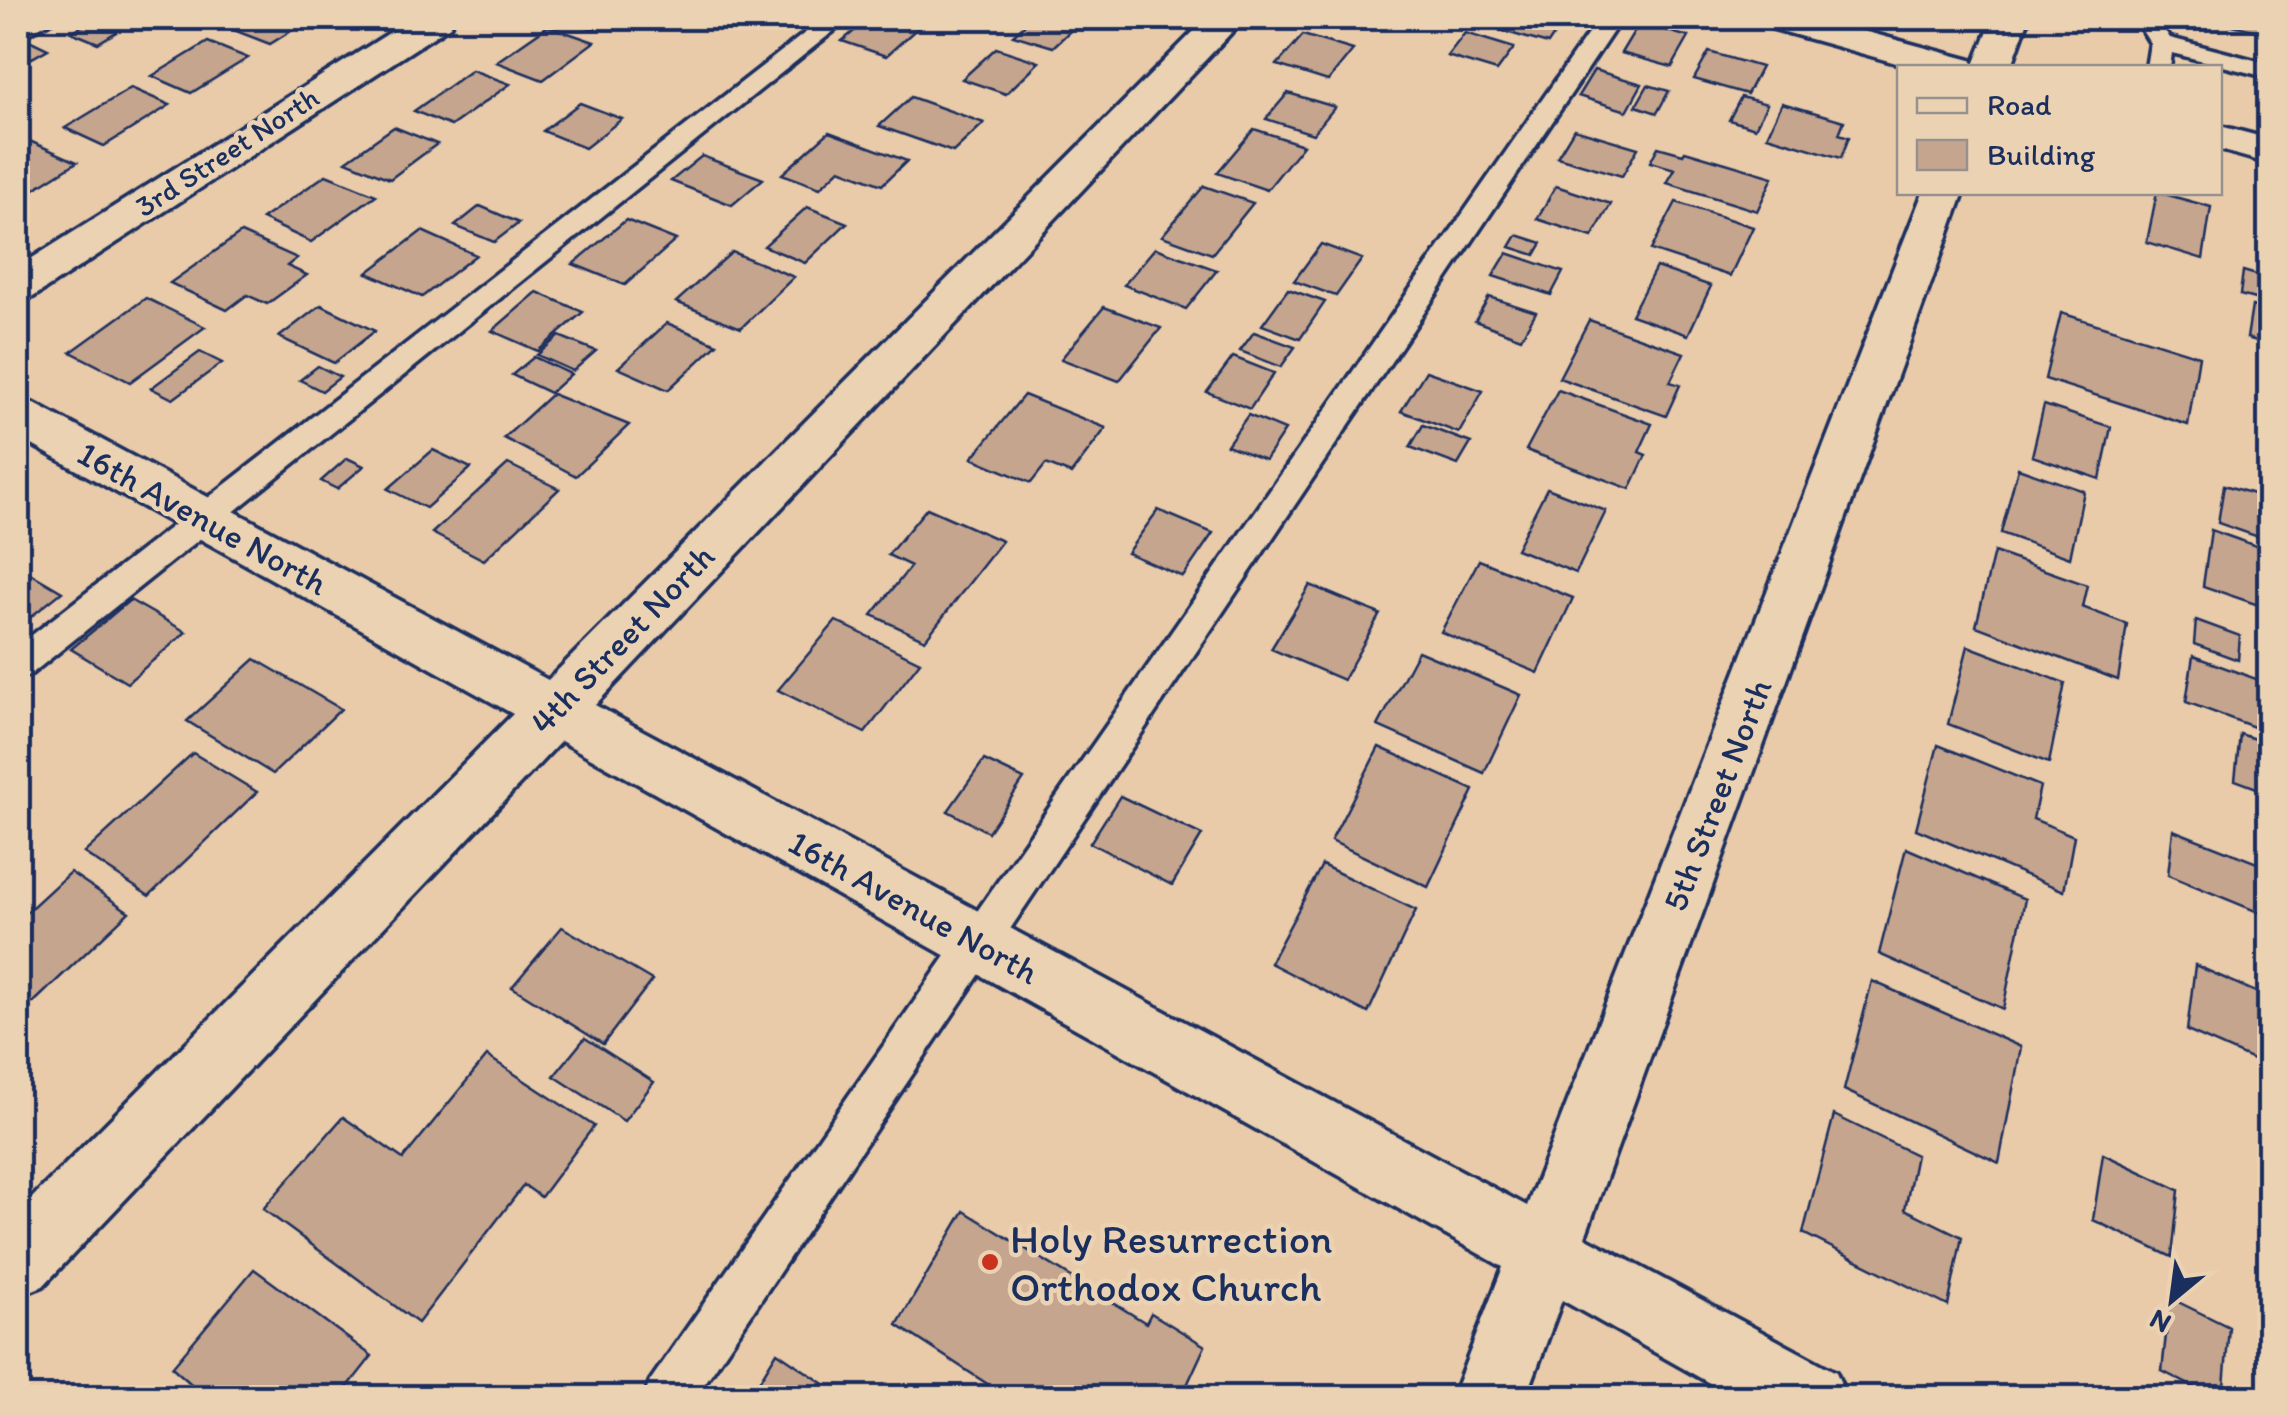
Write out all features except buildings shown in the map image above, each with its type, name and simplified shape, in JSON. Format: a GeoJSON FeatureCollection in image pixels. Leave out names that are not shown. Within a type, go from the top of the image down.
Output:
{"type":"FeatureCollection","features":[{"type":"Feature","properties":{"kind":"street","name":"3rd Street North"},"geometry":{"type":"LineString","coordinates":[[18,287],[437,18]]}},
{"type":"Feature","properties":{"kind":"street","name":"4th Street North"},"geometry":{"type":"LineString","coordinates":[[18,1262],[1226,18]]}},
{"type":"Feature","properties":{"kind":"street"},"geometry":{"type":"LineString","coordinates":[[1776,18],[1947,65]]}},
{"type":"Feature","properties":{"kind":"street"},"geometry":{"type":"LineString","coordinates":[[1993,65],[2010,18]]}},
{"type":"Feature","properties":{"kind":"street"},"geometry":{"type":"LineString","coordinates":[[2222,139],[2270,152]]}},
{"type":"Feature","properties":{"kind":"street","name":"5th Street North"},"geometry":{"type":"LineString","coordinates":[[1489,1398],[1943,195]]}},
{"type":"Feature","properties":{"kind":"street","name":"16th Avenue North"},"geometry":{"type":"LineString","coordinates":[[18,416],[1810,1398]]}},
{"type":"Feature","properties":{"kind":"lane"},"geometry":{"type":"LineString","coordinates":[[18,32],[45,18]]}},
{"type":"Feature","properties":{"kind":"lane"},"geometry":{"type":"LineString","coordinates":[[18,664],[838,18]]}},
{"type":"Feature","properties":{"kind":"lane"},"geometry":{"type":"LineString","coordinates":[[667,1398],[1610,18]]}},
{"type":"Feature","properties":{"kind":"lane"},"geometry":{"type":"LineString","coordinates":[[2145,18],[2160,56],[2270,71]]}},
{"type":"Feature","properties":{"kind":"place","name":"Holy Resurrection Orthodox Church"},"geometry":{"type":"Point","coordinates":[990,1262]}}]}
